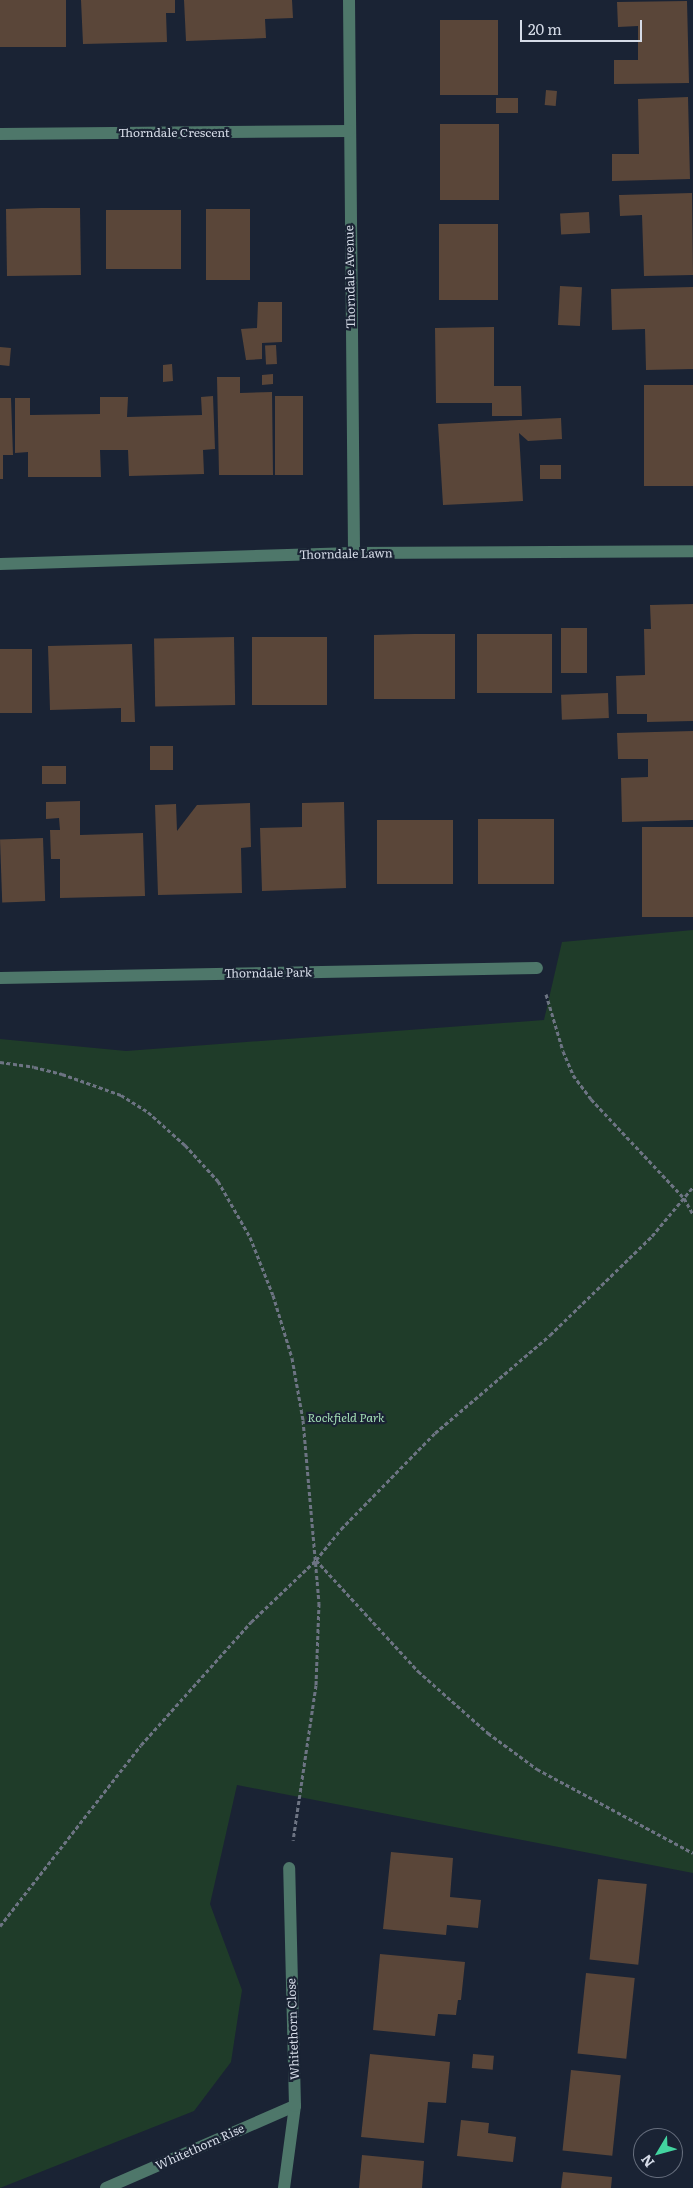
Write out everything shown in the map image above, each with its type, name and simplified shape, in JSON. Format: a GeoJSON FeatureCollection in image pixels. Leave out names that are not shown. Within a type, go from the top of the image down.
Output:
{"type":"FeatureCollection","features":[{"type":"Feature","properties":{"kind":"street","name":"Thorndale Avenue"},"geometry":{"type":"LineString","coordinates":[[349,0],[354,553]]}},
{"type":"Feature","properties":{"kind":"street","name":"Thorndale Crescent"},"geometry":{"type":"LineString","coordinates":[[0,134],[349,131]]}},
{"type":"Feature","properties":{"kind":"street","name":"Thorndale Lawn"},"geometry":{"type":"LineString","coordinates":[[0,564],[354,553],[693,551]]}},
{"type":"Feature","properties":{"kind":"street","name":"Thorndale Park"},"geometry":{"type":"LineString","coordinates":[[0,978],[537,968]]}},
{"type":"Feature","properties":{"kind":"street","name":"Whitethorn Close"},"geometry":{"type":"LineString","coordinates":[[284,2188],[295,2106],[289,1868]]}},
{"type":"Feature","properties":{"kind":"street","name":"Whitethorn Rise"},"geometry":{"type":"LineString","coordinates":[[106,2188],[295,2106]]}},
{"type":"Feature","properties":{"kind":"path"},"geometry":{"type":"LineString","coordinates":[[537,968],[553,1012],[563,1051],[573,1075],[591,1099],[684,1198],[693,1214]]}},
{"type":"Feature","properties":{"kind":"path"},"geometry":{"type":"LineString","coordinates":[[0,1062],[34,1066],[62,1074],[121,1095],[148,1112],[185,1145],[218,1181],[250,1237],[273,1296],[292,1358],[303,1420],[319,1603],[316,1686],[289,1868]]}},
{"type":"Feature","properties":{"kind":"path"},"geometry":{"type":"LineString","coordinates":[[0,1926],[141,1745],[251,1622],[316,1560],[342,1528],[435,1433],[550,1335],[652,1236],[693,1186]]}},
{"type":"Feature","properties":{"kind":"path"},"geometry":{"type":"LineString","coordinates":[[316,1560],[418,1671],[488,1733],[536,1769],[693,1852]]}},
{"type":"Feature","properties":{"kind":"green space","name":"Rockfield Park"},"geometry":{"type":"Polygon","coordinates":[[[693,930],[693,1873],[237,1785],[210,1904],[242,1990],[231,2062],[194,2111],[0,2188],[0,1039],[126,1051],[544,1020],[562,942],[693,930]]]}},
{"type":"Feature","properties":{"kind":"building"},"geometry":{"type":"Polygon","coordinates":[[[0,0],[66,0],[66,47],[0,47],[0,0]]]}},
{"type":"Feature","properties":{"kind":"building"},"geometry":{"type":"Polygon","coordinates":[[[81,0],[175,0],[175,13],[166,13],[167,42],[83,44],[81,0]]]}},
{"type":"Feature","properties":{"kind":"building"},"geometry":{"type":"Polygon","coordinates":[[[184,0],[292,0],[293,18],[265,19],[266,38],[186,41],[184,0]]]}},
{"type":"Feature","properties":{"kind":"building"},"geometry":{"type":"Polygon","coordinates":[[[687,1],[689,83],[614,84],[614,60],[638,60],[638,26],[618,27],[617,2],[687,1]]]}},
{"type":"Feature","properties":{"kind":"building"},"geometry":{"type":"Polygon","coordinates":[[[440,20],[498,20],[498,95],[440,95],[440,20]]]}},
{"type":"Feature","properties":{"kind":"building"},"geometry":{"type":"Polygon","coordinates":[[[546,90],[557,91],[556,106],[545,105],[546,90]]]}},
{"type":"Feature","properties":{"kind":"building"},"geometry":{"type":"Polygon","coordinates":[[[688,97],[690,179],[612,181],[612,154],[639,154],[638,99],[688,97]]]}},
{"type":"Feature","properties":{"kind":"building"},"geometry":{"type":"Polygon","coordinates":[[[496,98],[518,98],[518,113],[496,113],[496,98]]]}},
{"type":"Feature","properties":{"kind":"building"},"geometry":{"type":"Polygon","coordinates":[[[440,124],[499,124],[499,200],[440,200],[440,124]]]}},
{"type":"Feature","properties":{"kind":"building"},"geometry":{"type":"Polygon","coordinates":[[[692,193],[693,275],[644,276],[642,215],[620,216],[619,195],[692,193]]]}},
{"type":"Feature","properties":{"kind":"building"},"geometry":{"type":"Polygon","coordinates":[[[80,208],[81,275],[7,276],[6,209],[80,208]]]}},
{"type":"Feature","properties":{"kind":"building"},"geometry":{"type":"Polygon","coordinates":[[[206,209],[250,209],[250,280],[206,280],[206,209]]]}},
{"type":"Feature","properties":{"kind":"building"},"geometry":{"type":"Polygon","coordinates":[[[106,210],[181,210],[181,269],[106,269],[106,210]]]}},
{"type":"Feature","properties":{"kind":"building"},"geometry":{"type":"Polygon","coordinates":[[[589,212],[590,233],[561,234],[560,214],[589,212]]]}},
{"type":"Feature","properties":{"kind":"building"},"geometry":{"type":"Polygon","coordinates":[[[439,224],[498,224],[498,300],[439,300],[439,224]]]}},
{"type":"Feature","properties":{"kind":"building"},"geometry":{"type":"Polygon","coordinates":[[[560,286],[582,287],[580,326],[558,325],[560,286]]]}},
{"type":"Feature","properties":{"kind":"building"},"geometry":{"type":"Polygon","coordinates":[[[693,287],[693,369],[646,370],[645,329],[612,330],[611,289],[693,287]]]}},
{"type":"Feature","properties":{"kind":"building"},"geometry":{"type":"Polygon","coordinates":[[[258,302],[282,302],[282,342],[262,343],[262,359],[246,360],[241,329],[257,328],[258,302]]]}},
{"type":"Feature","properties":{"kind":"building"},"geometry":{"type":"Polygon","coordinates":[[[494,327],[494,386],[521,386],[522,416],[492,416],[492,403],[436,403],[435,328],[494,327]]]}},
{"type":"Feature","properties":{"kind":"building"},"geometry":{"type":"Polygon","coordinates":[[[276,345],[277,364],[266,365],[265,346],[276,345]]]}},
{"type":"Feature","properties":{"kind":"building"},"geometry":{"type":"Polygon","coordinates":[[[0,347],[11,348],[9,366],[0,365],[0,347]]]}},
{"type":"Feature","properties":{"kind":"building"},"geometry":{"type":"Polygon","coordinates":[[[172,364],[173,381],[163,382],[163,365],[172,364]]]}},
{"type":"Feature","properties":{"kind":"building"},"geometry":{"type":"Polygon","coordinates":[[[273,374],[273,384],[262,385],[262,375],[273,374]]]}},
{"type":"Feature","properties":{"kind":"building"},"geometry":{"type":"Polygon","coordinates":[[[217,377],[240,377],[240,393],[272,392],[273,475],[219,475],[217,377]]]}},
{"type":"Feature","properties":{"kind":"building"},"geometry":{"type":"Polygon","coordinates":[[[644,385],[693,385],[693,486],[644,486],[644,385]]]}},
{"type":"Feature","properties":{"kind":"building"},"geometry":{"type":"Polygon","coordinates":[[[213,396],[215,449],[203,450],[204,474],[129,476],[128,450],[100,450],[101,477],[28,477],[28,452],[15,453],[15,398],[30,398],[30,415],[100,414],[100,397],[128,397],[127,417],[202,415],[201,397],[213,396]]]}},
{"type":"Feature","properties":{"kind":"building"},"geometry":{"type":"Polygon","coordinates":[[[275,396],[303,396],[303,475],[275,475],[275,396]]]}},
{"type":"Feature","properties":{"kind":"building"},"geometry":{"type":"Polygon","coordinates":[[[0,398],[11,398],[13,455],[3,455],[3,479],[0,479],[0,398]]]}},
{"type":"Feature","properties":{"kind":"building"},"geometry":{"type":"Polygon","coordinates":[[[561,418],[562,439],[528,441],[519,433],[523,501],[443,505],[438,424],[561,418]]]}},
{"type":"Feature","properties":{"kind":"building"},"geometry":{"type":"Polygon","coordinates":[[[540,465],[561,465],[561,479],[540,479],[540,465]]]}},
{"type":"Feature","properties":{"kind":"building"},"geometry":{"type":"Polygon","coordinates":[[[693,604],[693,721],[647,722],[647,714],[617,714],[616,676],[645,675],[644,629],[651,629],[650,605],[693,604]]]}},
{"type":"Feature","properties":{"kind":"building"},"geometry":{"type":"Polygon","coordinates":[[[561,628],[587,628],[587,673],[561,673],[561,628]]]}},
{"type":"Feature","properties":{"kind":"building"},"geometry":{"type":"Polygon","coordinates":[[[455,634],[455,699],[374,699],[374,635],[455,634]]]}},
{"type":"Feature","properties":{"kind":"building"},"geometry":{"type":"Polygon","coordinates":[[[477,634],[552,634],[552,693],[477,693],[477,634]]]}},
{"type":"Feature","properties":{"kind":"building"},"geometry":{"type":"Polygon","coordinates":[[[234,637],[235,705],[155,706],[154,638],[234,637]]]}},
{"type":"Feature","properties":{"kind":"building"},"geometry":{"type":"Polygon","coordinates":[[[252,637],[327,637],[327,705],[252,705],[252,637]]]}},
{"type":"Feature","properties":{"kind":"building"},"geometry":{"type":"Polygon","coordinates":[[[132,644],[135,722],[121,722],[121,708],[50,710],[48,646],[132,644]]]}},
{"type":"Feature","properties":{"kind":"building"},"geometry":{"type":"Polygon","coordinates":[[[0,649],[32,649],[32,713],[0,713],[0,649]]]}},
{"type":"Feature","properties":{"kind":"building"},"geometry":{"type":"Polygon","coordinates":[[[608,693],[609,718],[562,720],[561,695],[608,693]]]}},
{"type":"Feature","properties":{"kind":"building"},"geometry":{"type":"Polygon","coordinates":[[[693,731],[693,820],[622,822],[621,778],[648,777],[648,759],[618,759],[617,733],[693,731]]]}},
{"type":"Feature","properties":{"kind":"building"},"geometry":{"type":"Polygon","coordinates":[[[150,746],[173,746],[173,770],[150,770],[150,746]]]}},
{"type":"Feature","properties":{"kind":"building"},"geometry":{"type":"Polygon","coordinates":[[[42,766],[66,766],[66,784],[42,784],[42,766]]]}},
{"type":"Feature","properties":{"kind":"building"},"geometry":{"type":"Polygon","coordinates":[[[80,801],[80,835],[143,833],[145,896],[60,898],[60,859],[51,859],[50,830],[60,830],[59,818],[46,819],[46,802],[80,801]]]}},
{"type":"Feature","properties":{"kind":"building"},"geometry":{"type":"Polygon","coordinates":[[[344,802],[346,888],[262,891],[260,828],[302,827],[302,803],[344,802]]]}},
{"type":"Feature","properties":{"kind":"building"},"geometry":{"type":"Polygon","coordinates":[[[250,803],[251,847],[241,848],[242,893],[158,895],[155,805],[176,804],[177,831],[197,805],[250,803]]]}},
{"type":"Feature","properties":{"kind":"building"},"geometry":{"type":"Polygon","coordinates":[[[478,819],[554,819],[554,884],[478,884],[478,819]]]}},
{"type":"Feature","properties":{"kind":"building"},"geometry":{"type":"Polygon","coordinates":[[[377,820],[453,820],[453,884],[377,884],[377,820]]]}},
{"type":"Feature","properties":{"kind":"building"},"geometry":{"type":"Polygon","coordinates":[[[642,827],[693,827],[693,917],[642,917],[642,827]]]}},
{"type":"Feature","properties":{"kind":"building"},"geometry":{"type":"Polygon","coordinates":[[[43,838],[45,901],[2,902],[0,840],[43,838]]]}},
{"type":"Feature","properties":{"kind":"building"},"geometry":{"type":"Polygon","coordinates":[[[391,1852],[453,1858],[450,1897],[481,1900],[478,1928],[447,1925],[446,1935],[383,1929],[391,1852]]]}},
{"type":"Feature","properties":{"kind":"building"},"geometry":{"type":"Polygon","coordinates":[[[598,1879],[647,1884],[638,1965],[590,1960],[598,1879]]]}},
{"type":"Feature","properties":{"kind":"building"},"geometry":{"type":"Polygon","coordinates":[[[380,1954],[465,1962],[461,2000],[458,2000],[456,2015],[438,2014],[435,2036],[373,2030],[380,1954]]]}},
{"type":"Feature","properties":{"kind":"building"},"geometry":{"type":"Polygon","coordinates":[[[586,1973],[635,1978],[626,2059],[578,2054],[586,1973]]]}},
{"type":"Feature","properties":{"kind":"building"},"geometry":{"type":"Polygon","coordinates":[[[370,2054],[450,2062],[446,2103],[428,2102],[424,2143],[361,2137],[370,2054]]]}},
{"type":"Feature","properties":{"kind":"building"},"geometry":{"type":"Polygon","coordinates":[[[473,2054],[494,2056],[493,2070],[472,2068],[473,2054]]]}},
{"type":"Feature","properties":{"kind":"building"},"geometry":{"type":"Polygon","coordinates":[[[571,2070],[621,2075],[612,2156],[563,2151],[571,2070]]]}},
{"type":"Feature","properties":{"kind":"building"},"geometry":{"type":"Polygon","coordinates":[[[461,2120],[489,2123],[488,2133],[516,2137],[513,2162],[457,2156],[461,2120]]]}},
{"type":"Feature","properties":{"kind":"building"},"geometry":{"type":"Polygon","coordinates":[[[362,2155],[424,2161],[422,2188],[359,2188],[362,2155]]]}},
{"type":"Feature","properties":{"kind":"building"},"geometry":{"type":"Polygon","coordinates":[[[563,2172],[612,2177],[611,2188],[561,2188],[563,2172]]]}}]}
